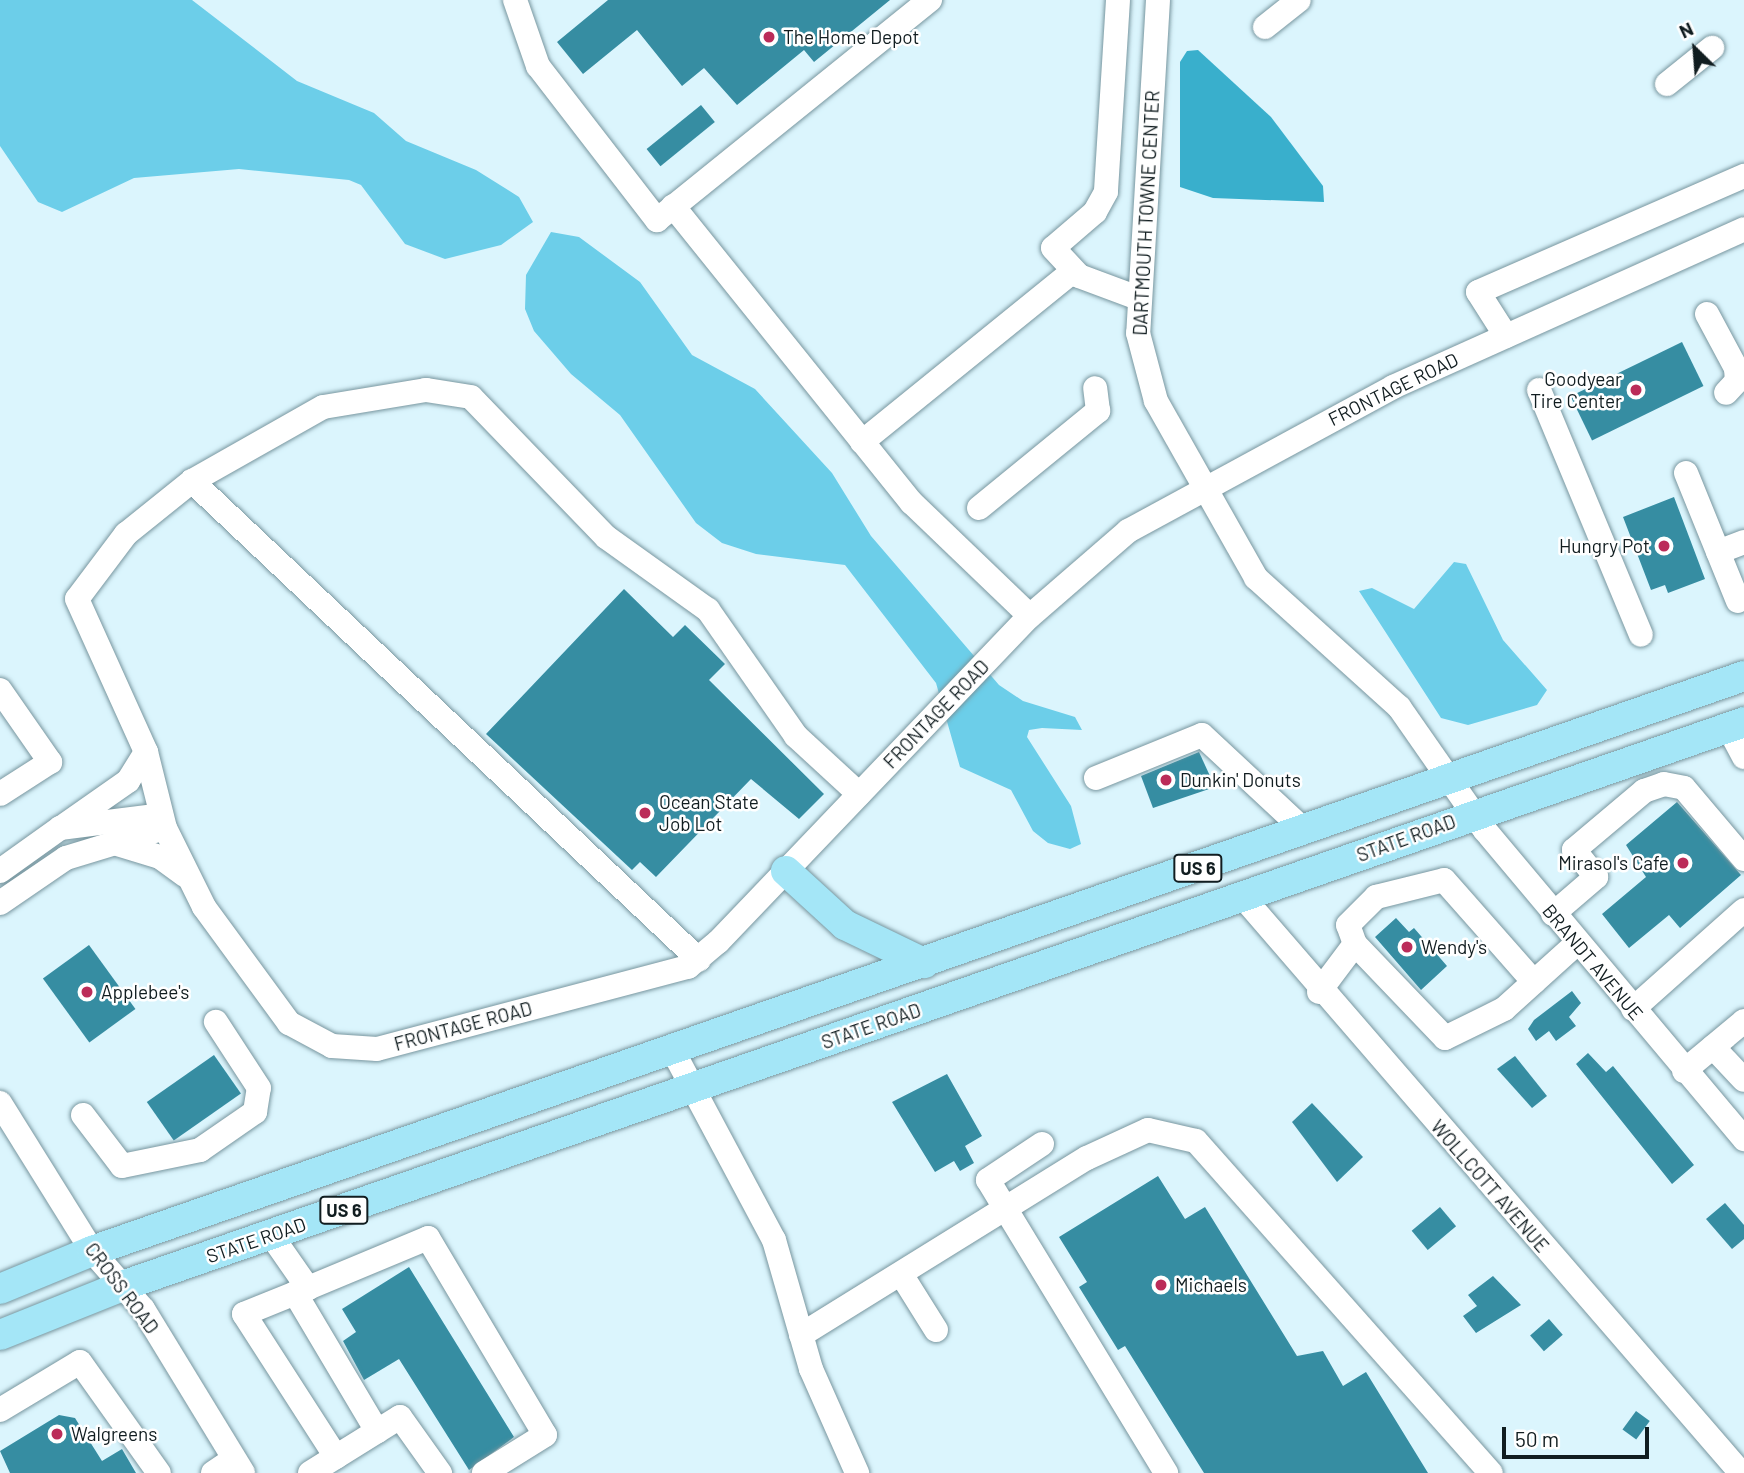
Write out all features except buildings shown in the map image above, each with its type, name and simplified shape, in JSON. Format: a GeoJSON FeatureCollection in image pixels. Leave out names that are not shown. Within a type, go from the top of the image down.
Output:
{"type":"FeatureCollection","features":[{"type":"Feature","properties":{"kind":"main road","name":"US 6"},"geometry":{"type":"LineString","coordinates":[[0,1289],[92,1251],[673,1051],[1744,676]]}},
{"type":"Feature","properties":{"kind":"main road","name":"STATE ROAD"},"geometry":{"type":"LineString","coordinates":[[0,1335],[125,1285],[1736,724]]}},
{"type":"Feature","properties":{"kind":"main road"},"geometry":{"type":"LineString","coordinates":[[786,871],[845,925],[924,963]]}},
{"type":"Feature","properties":{"kind":"street"},"geometry":{"type":"LineString","coordinates":[[515,0],[538,66],[657,220],[930,0]]}},
{"type":"Feature","properties":{"kind":"street"},"geometry":{"type":"LineString","coordinates":[[1118,0],[1106,192],[1095,212],[1053,248],[1073,271],[1138,299]]}},
{"type":"Feature","properties":{"kind":"street","name":"DARTMOUTH TOWNE CENTER"},"geometry":{"type":"LineString","coordinates":[[1158,0],[1138,299],[1138,333],[1149,386],[1203,488],[1256,578],[1382,688],[1450,779]]}},
{"type":"Feature","properties":{"kind":"street"},"geometry":{"type":"LineString","coordinates":[[1265,27],[1299,0]]}},
{"type":"Feature","properties":{"kind":"street"},"geometry":{"type":"LineString","coordinates":[[1667,83],[1712,48]]}},
{"type":"Feature","properties":{"kind":"street"},"geometry":{"type":"LineString","coordinates":[[1506,336],[1478,292],[1744,176]]}},
{"type":"Feature","properties":{"kind":"street"},"geometry":{"type":"LineString","coordinates":[[673,206],[912,503],[1030,616]]}},
{"type":"Feature","properties":{"kind":"street","name":"FRONTAGE ROAD"},"geometry":{"type":"LineString","coordinates":[[192,481],[126,534],[77,599],[146,752],[163,822],[186,875],[275,1009],[303,1034],[346,1050],[376,1049],[662,978],[699,960],[1030,616],[1128,531],[1203,488],[1506,336],[1744,229]]}},
{"type":"Feature","properties":{"kind":"street"},"geometry":{"type":"LineString","coordinates":[[862,442],[1073,271]]}},
{"type":"Feature","properties":{"kind":"street"},"geometry":{"type":"LineString","coordinates":[[1707,314],[1736,343],[1737,381],[1726,393]]}},
{"type":"Feature","properties":{"kind":"street"},"geometry":{"type":"LineString","coordinates":[[979,508],[1098,411],[1095,388]]}},
{"type":"Feature","properties":{"kind":"street"},"geometry":{"type":"LineString","coordinates":[[699,960],[192,481],[323,407],[426,390],[471,397],[606,537],[708,610],[796,736],[859,794]]}},
{"type":"Feature","properties":{"kind":"street"},"geometry":{"type":"LineString","coordinates":[[1539,390],[1641,635]]}},
{"type":"Feature","properties":{"kind":"street"},"geometry":{"type":"LineString","coordinates":[[1686,473],[1738,601]]}},
{"type":"Feature","properties":{"kind":"street"},"geometry":{"type":"LineString","coordinates":[[1717,552],[1744,542]]}},
{"type":"Feature","properties":{"kind":"street"},"geometry":{"type":"LineString","coordinates":[[0,690],[50,762],[0,794]]}},
{"type":"Feature","properties":{"kind":"street"},"geometry":{"type":"LineString","coordinates":[[1736,724],[1744,757]]}},
{"type":"Feature","properties":{"kind":"street"},"geometry":{"type":"LineString","coordinates":[[1096,778],[1202,735],[1304,830]]}},
{"type":"Feature","properties":{"kind":"street"},"geometry":{"type":"LineString","coordinates":[[0,871],[128,781],[146,752]]}},
{"type":"Feature","properties":{"kind":"street","name":"BRANDT AVENUE"},"geometry":{"type":"LineString","coordinates":[[1450,779],[1473,814],[1553,914],[1744,1139]]}},
{"type":"Feature","properties":{"kind":"street"},"geometry":{"type":"LineString","coordinates":[[1553,914],[1596,877],[1574,850],[1644,791],[1664,785],[1684,788],[1744,859]]}},
{"type":"Feature","properties":{"kind":"street"},"geometry":{"type":"LineString","coordinates":[[60,828],[163,822]]}},
{"type":"Feature","properties":{"kind":"street"},"geometry":{"type":"LineString","coordinates":[[0,903],[66,858],[163,822]]}},
{"type":"Feature","properties":{"kind":"street"},"geometry":{"type":"LineString","coordinates":[[107,842],[136,846],[186,875]]}},
{"type":"Feature","properties":{"kind":"street"},"geometry":{"type":"LineString","coordinates":[[1534,982],[1444,880],[1376,897],[1348,925],[1355,944],[1445,1038],[1504,1009],[1534,982],[1577,943]]}},
{"type":"Feature","properties":{"kind":"street","name":"WOLLCOTT AVENUE"},"geometry":{"type":"LineString","coordinates":[[1242,896],[1320,992],[1741,1473]]}},
{"type":"Feature","properties":{"kind":"street"},"geometry":{"type":"LineString","coordinates":[[1633,1009],[1744,910]]}},
{"type":"Feature","properties":{"kind":"street"},"geometry":{"type":"LineString","coordinates":[[1320,992],[1355,944]]}},
{"type":"Feature","properties":{"kind":"street"},"geometry":{"type":"LineString","coordinates":[[1684,1071],[1744,1021]]}},
{"type":"Feature","properties":{"kind":"street"},"geometry":{"type":"LineString","coordinates":[[83,1115],[122,1166],[200,1150],[255,1112],[259,1088],[216,1022]]}},
{"type":"Feature","properties":{"kind":"street"},"geometry":{"type":"LineString","coordinates":[[1713,1047],[1744,1080]]}},
{"type":"Feature","properties":{"kind":"street"},"geometry":{"type":"LineString","coordinates":[[673,1051],[689,1090],[774,1240],[801,1335],[856,1473]]}},
{"type":"Feature","properties":{"kind":"street","name":"CROSS ROAD"},"geometry":{"type":"LineString","coordinates":[[0,1103],[92,1251],[125,1285],[239,1466]]}},
{"type":"Feature","properties":{"kind":"street"},"geometry":{"type":"LineString","coordinates":[[801,1335],[1005,1209],[1148,1130],[1196,1141],[1491,1473]]}},
{"type":"Feature","properties":{"kind":"street"},"geometry":{"type":"LineString","coordinates":[[1042,1144],[988,1180],[1166,1473]]}},
{"type":"Feature","properties":{"kind":"street"},"geometry":{"type":"LineString","coordinates":[[271,1235],[377,1431]]}},
{"type":"Feature","properties":{"kind":"street"},"geometry":{"type":"LineString","coordinates":[[336,1457],[244,1314],[428,1237],[545,1435],[484,1473]]}},
{"type":"Feature","properties":{"kind":"street"},"geometry":{"type":"LineString","coordinates":[[901,1274],[936,1330]]}},
{"type":"Feature","properties":{"kind":"street"},"geometry":{"type":"LineString","coordinates":[[0,1410],[80,1362],[159,1473]]}},
{"type":"Feature","properties":{"kind":"street"},"geometry":{"type":"LineString","coordinates":[[310,1473],[400,1417],[440,1473]]}},
{"type":"Feature","properties":{"kind":"street"},"geometry":{"type":"LineString","coordinates":[[212,1473],[239,1466]]}},
{"type":"Feature","properties":{"kind":"shaded area"},"geometry":{"type":"Polygon","coordinates":[[[0,0],[192,0],[297,81],[374,113],[406,141],[476,170],[519,197],[533,222],[501,245],[445,259],[405,244],[361,185],[349,180],[239,169],[134,178],[62,212],[38,202],[0,146],[0,0]]]}},
{"type":"Feature","properties":{"kind":"shaded area"},"geometry":{"type":"Polygon","coordinates":[[[1198,50],[1271,117],[1323,186],[1324,202],[1213,198],[1180,187],[1180,62],[1187,51],[1198,50]]]}},
{"type":"Feature","properties":{"kind":"shaded area"},"geometry":{"type":"Polygon","coordinates":[[[551,232],[579,237],[640,282],[692,355],[755,389],[832,473],[871,536],[999,685],[1023,701],[1075,717],[1082,730],[1042,728],[1029,730],[1027,737],[1071,806],[1081,844],[1070,849],[1048,843],[1033,831],[1011,790],[960,767],[936,683],[845,565],[756,554],[722,543],[696,523],[620,415],[571,374],[534,331],[525,309],[526,275],[551,232]]]}},
{"type":"Feature","properties":{"kind":"shaded area"},"geometry":{"type":"Polygon","coordinates":[[[1454,562],[1466,564],[1503,640],[1547,690],[1537,705],[1468,725],[1441,718],[1359,591],[1372,588],[1414,609],[1454,562]]]}},
{"type":"Feature","properties":{"kind":"place","name":"The Home Depot"},"geometry":{"type":"Point","coordinates":[769,37]}},
{"type":"Feature","properties":{"kind":"place","name":"Goodyear Tire Center"},"geometry":{"type":"Point","coordinates":[1636,390]}},
{"type":"Feature","properties":{"kind":"place","name":"Hungry Pot"},"geometry":{"type":"Point","coordinates":[1664,546]}},
{"type":"Feature","properties":{"kind":"place","name":"Dunkin' Donuts"},"geometry":{"type":"Point","coordinates":[1166,780]}},
{"type":"Feature","properties":{"kind":"place","name":"Ocean State Job Lot"},"geometry":{"type":"Point","coordinates":[645,813]}},
{"type":"Feature","properties":{"kind":"place","name":"Mirasol's Cafe"},"geometry":{"type":"Point","coordinates":[1683,863]}},
{"type":"Feature","properties":{"kind":"place","name":"Wendy's"},"geometry":{"type":"Point","coordinates":[1407,947]}},
{"type":"Feature","properties":{"kind":"place","name":"Applebee's"},"geometry":{"type":"Point","coordinates":[87,992]}},
{"type":"Feature","properties":{"kind":"place","name":"Michaels"},"geometry":{"type":"Point","coordinates":[1161,1285]}},
{"type":"Feature","properties":{"kind":"place","name":"Walgreens"},"geometry":{"type":"Point","coordinates":[57,1434]}}]}
